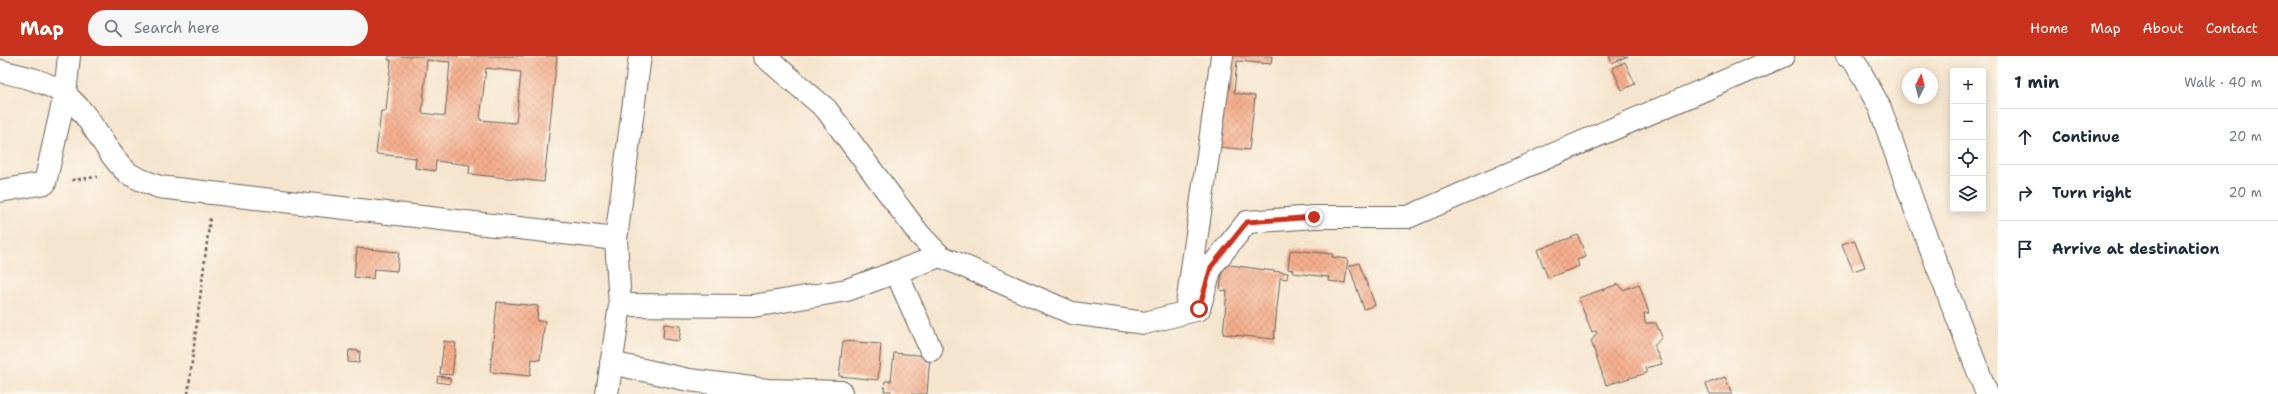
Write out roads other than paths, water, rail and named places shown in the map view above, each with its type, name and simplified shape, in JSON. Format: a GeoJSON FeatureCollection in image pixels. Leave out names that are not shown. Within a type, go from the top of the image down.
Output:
{"type":"FeatureCollection","features":[{"type":"Feature","properties":{"kind":"street"},"geometry":{"type":"LineString","coordinates":[[0,191],[45,183],[65,94],[69,56]]}},
{"type":"Feature","properties":{"kind":"street"},"geometry":{"type":"LineString","coordinates":[[607,394],[620,305],[616,239],[640,56]]}},
{"type":"Feature","properties":{"kind":"street"},"geometry":{"type":"LineString","coordinates":[[764,56],[826,109],[919,234],[940,256],[1072,313],[1145,323],[1199,309],[1211,267],[1247,222],[1314,217],[1408,217],[1783,56]]}},
{"type":"Feature","properties":{"kind":"street"},"geometry":{"type":"LineString","coordinates":[[1186,312],[1222,56]]}},
{"type":"Feature","properties":{"kind":"street"},"geometry":{"type":"LineString","coordinates":[[1847,56],[1854,60],[1880,108],[1916,211],[1987,394]]}},
{"type":"Feature","properties":{"kind":"street"},"geometry":{"type":"LineString","coordinates":[[0,71],[35,80],[65,94],[83,113],[109,152],[129,174],[159,186],[214,191],[616,239]]}},
{"type":"Feature","properties":{"kind":"street"},"geometry":{"type":"LineString","coordinates":[[620,305],[753,306],[847,290],[940,256]]}},
{"type":"Feature","properties":{"kind":"street"},"geometry":{"type":"LineString","coordinates":[[896,272],[931,350]]}},
{"type":"Feature","properties":{"kind":"street"},"geometry":{"type":"LineString","coordinates":[[611,363],[689,380],[768,390],[841,392]]}}]}
